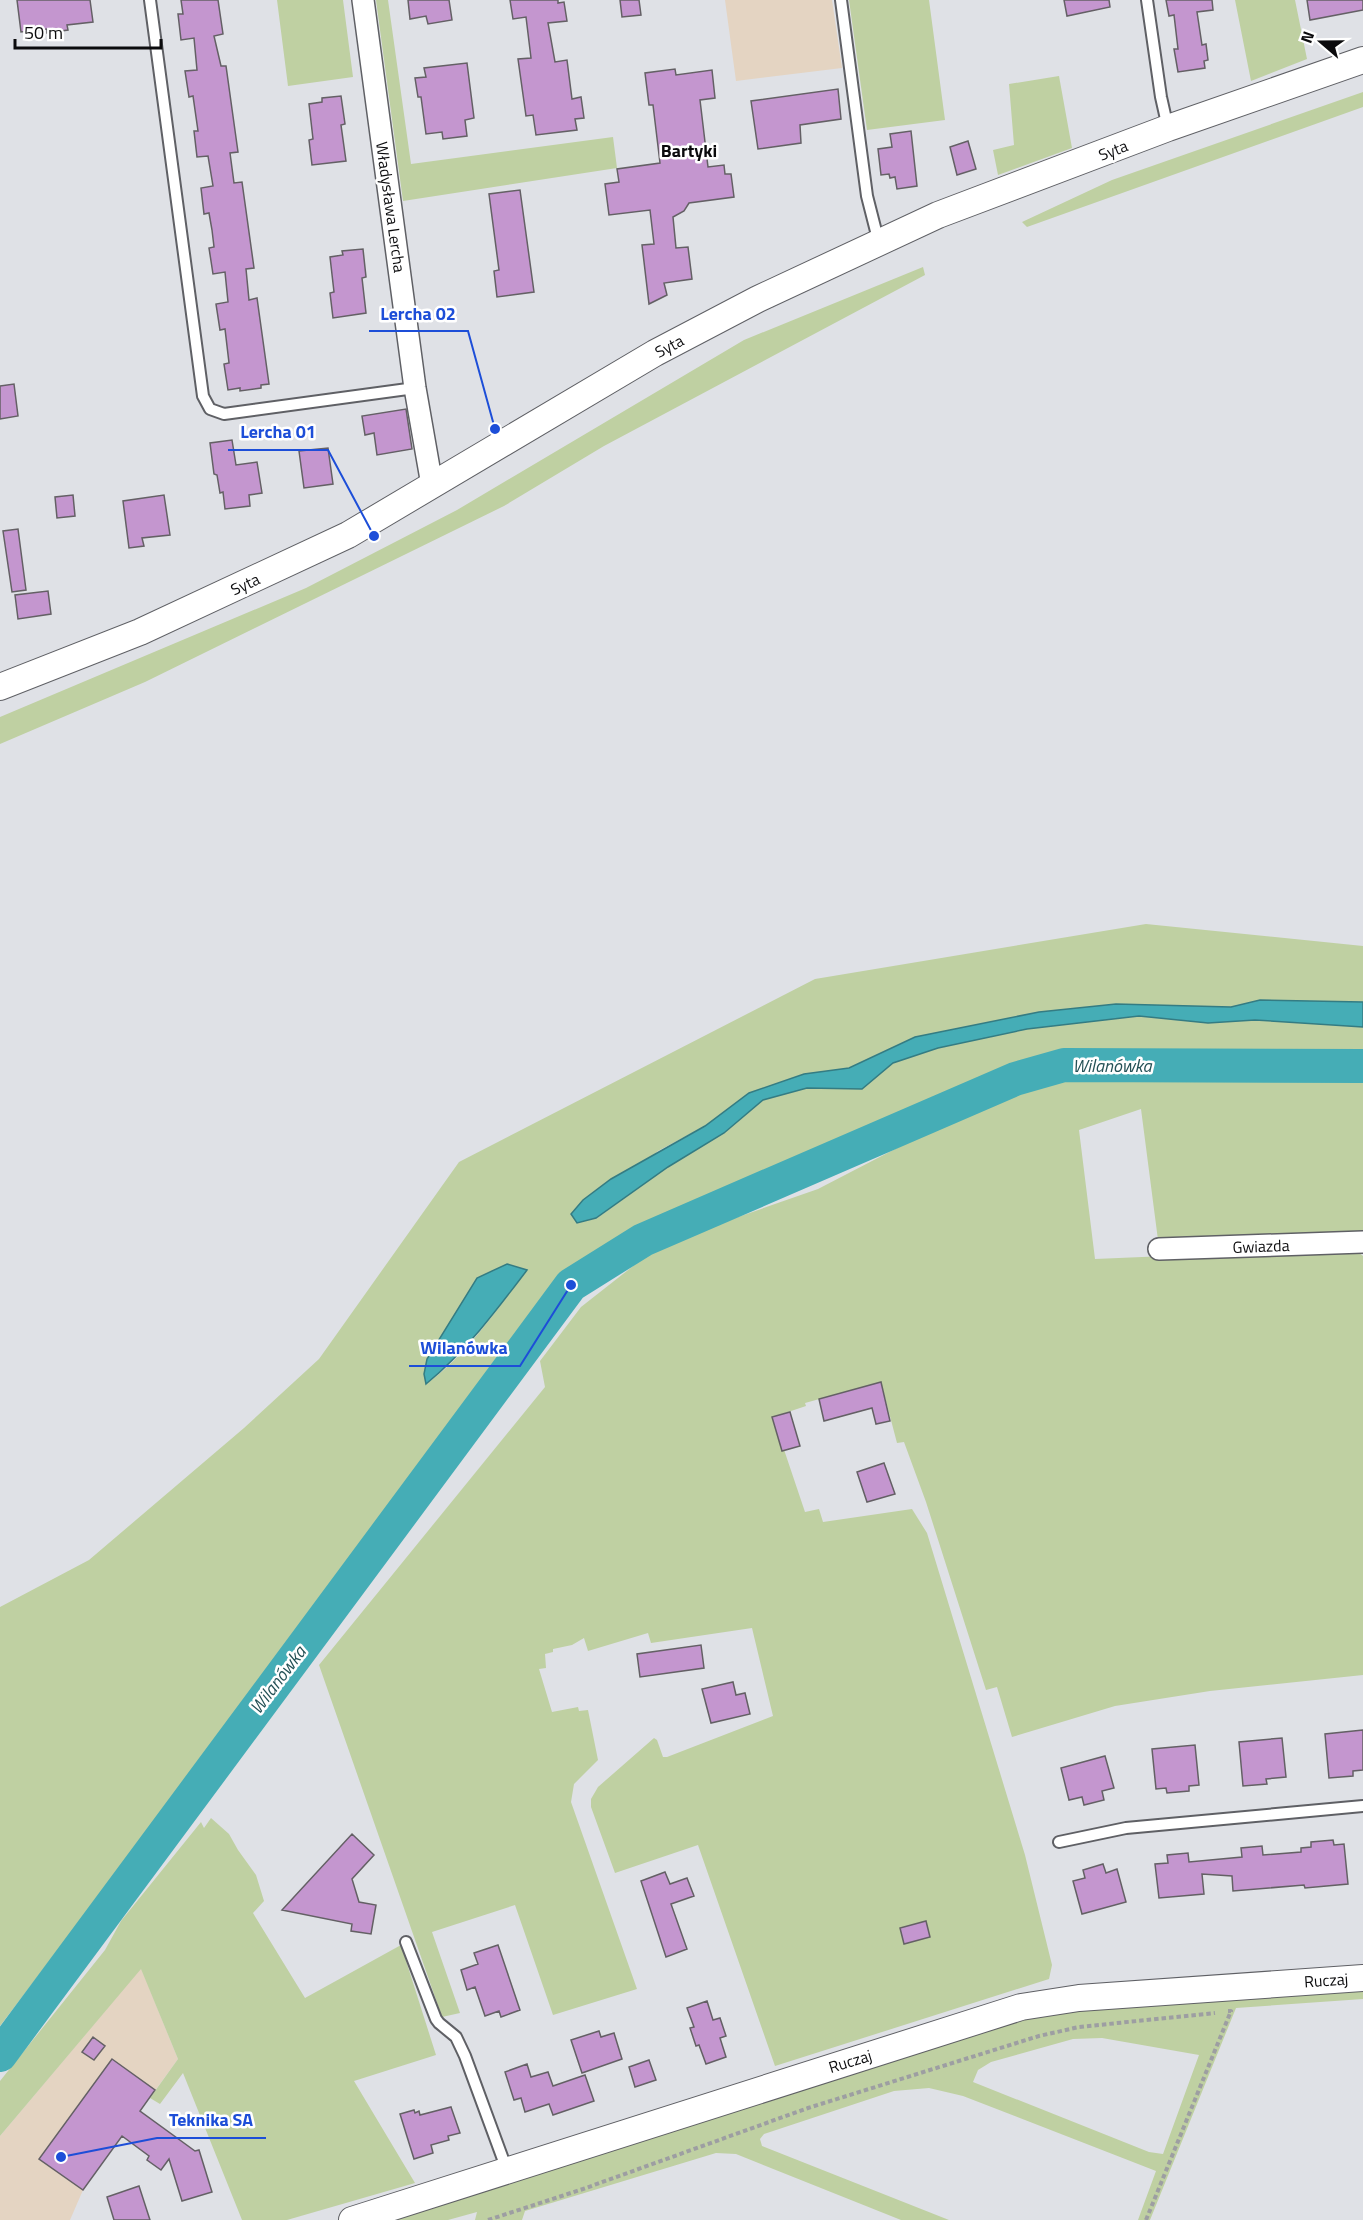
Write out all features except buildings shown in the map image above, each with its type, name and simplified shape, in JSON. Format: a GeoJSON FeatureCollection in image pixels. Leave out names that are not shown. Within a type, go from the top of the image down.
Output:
{"type":"FeatureCollection","features":[{"type":"Feature","properties":{"kind":"street","name":"Władysława Lercha"},"geometry":{"type":"LineString","coordinates":[[363,0],[415,388],[432,485]]}},
{"type":"Feature","properties":{"kind":"street","name":"Syta"},"geometry":{"type":"LineString","coordinates":[[0,687],[140,632],[367,524],[655,353],[758,299],[938,215],[1168,128],[1363,60]]}},
{"type":"Feature","properties":{"kind":"street","name":"Gwiazda"},"geometry":{"type":"LineString","coordinates":[[1159,1249],[1363,1242]]}},
{"type":"Feature","properties":{"kind":"street","name":"Ruczaj"},"geometry":{"type":"LineString","coordinates":[[352,2220],[1021,2007],[1079,1998],[1363,1977]]}},
{"type":"Feature","properties":{"kind":"lane"},"geometry":{"type":"LineString","coordinates":[[150,0],[203,396],[210,409],[224,414],[415,388]]}},
{"type":"Feature","properties":{"kind":"lane"},"geometry":{"type":"LineString","coordinates":[[841,0],[867,196],[879,243]]}},
{"type":"Feature","properties":{"kind":"lane"},"geometry":{"type":"LineString","coordinates":[[1147,0],[1161,97],[1168,128]]}},
{"type":"Feature","properties":{"kind":"lane"},"geometry":{"type":"LineString","coordinates":[[1059,1842],[1126,1828],[1363,1806]]}},
{"type":"Feature","properties":{"kind":"lane"},"geometry":{"type":"LineString","coordinates":[[406,1942],[439,2024],[456,2037],[465,2056],[507,2170]]}},
{"type":"Feature","properties":{"kind":"path"},"geometry":{"type":"LineString","coordinates":[[488,2220],[583,2189],[808,2108],[1039,2036],[1089,2026],[1231,2011],[1146,2220]]}},
{"type":"Feature","properties":{"kind":"shaded area"},"geometry":{"type":"Polygon","coordinates":[[[725,0],[832,0],[842,68],[736,81],[725,0]]]}},
{"type":"Feature","properties":{"kind":"shaded area"},"geometry":{"type":"Polygon","coordinates":[[[141,1968],[178,2059],[83,2190],[70,2220],[0,2220],[0,2136],[141,1968]]]}},
{"type":"Feature","properties":{"kind":"green space"},"geometry":{"type":"Polygon","coordinates":[[[277,0],[343,0],[353,77],[288,86],[277,0]]]}},
{"type":"Feature","properties":{"kind":"green space"},"geometry":{"type":"Polygon","coordinates":[[[376,0],[388,0],[411,164],[613,137],[617,168],[403,201],[376,0]]]}},
{"type":"Feature","properties":{"kind":"green space"},"geometry":{"type":"Polygon","coordinates":[[[849,0],[929,0],[945,120],[867,130],[849,0]]]}},
{"type":"Feature","properties":{"kind":"green space"},"geometry":{"type":"Polygon","coordinates":[[[1235,0],[1295,0],[1307,59],[1251,81],[1235,0]]]}},
{"type":"Feature","properties":{"kind":"green space"},"geometry":{"type":"Polygon","coordinates":[[[1059,76],[1072,148],[998,175],[993,150],[1014,145],[1009,84],[1059,76]]]}},
{"type":"Feature","properties":{"kind":"green space"},"geometry":{"type":"Polygon","coordinates":[[[1363,92],[1363,107],[1027,227],[1022,222],[1112,180],[1363,92]]]}},
{"type":"Feature","properties":{"kind":"green space"},"geometry":{"type":"Polygon","coordinates":[[[923,267],[925,275],[604,446],[504,506],[145,682],[0,744],[0,717],[306,588],[457,510],[744,340],[923,267]]]}},
{"type":"Feature","properties":{"kind":"green space"},"geometry":{"type":"Polygon","coordinates":[[[1146,924],[1363,946],[1363,1002],[1260,1000],[1231,1007],[1116,1004],[1039,1012],[915,1037],[849,1068],[804,1074],[749,1093],[705,1126],[658,1151],[577,1223],[597,1218],[668,1167],[724,1133],[763,1100],[807,1088],[862,1088],[893,1063],[938,1048],[1027,1029],[1139,1016],[1208,1023],[1255,1020],[1363,1027],[1363,1055],[1059,1052],[642,1229],[588,1266],[558,1291],[0,2026],[0,1607],[89,1560],[244,1428],[319,1359],[459,1162],[815,979],[1146,924]],[[527,1270],[426,1384],[468,1346],[527,1270]]]}},
{"type":"Feature","properties":{"kind":"green space"},"geometry":{"type":"Polygon","coordinates":[[[1137,1074],[1245,1081],[1363,1076],[1363,1236],[1158,1240],[1141,1109],[1079,1130],[1095,1259],[1353,1248],[1363,1256],[1363,1675],[1210,1691],[1115,1706],[1012,1737],[997,1687],[986,1690],[926,1502],[904,1442],[897,1443],[881,1382],[805,1403],[806,1406],[773,1417],[805,1512],[819,1509],[823,1522],[912,1509],[927,1533],[1025,1855],[1052,1965],[1049,1979],[775,2066],[698,1845],[615,1873],[591,1807],[591,1799],[598,1787],[654,1738],[657,1740],[663,1757],[667,1757],[773,1716],[752,1628],[651,1643],[648,1633],[588,1651],[584,1638],[572,1645],[553,1649],[553,1652],[545,1654],[546,1668],[539,1669],[552,1712],[578,1707],[579,1711],[588,1710],[598,1760],[574,1784],[571,1802],[637,1989],[553,2015],[515,1905],[432,1932],[460,2013],[442,2017],[319,1665],[545,1387],[540,1361],[581,1307],[651,1252],[718,1224],[818,1189],[926,1133],[1060,1077],[1137,1074]]]}},
{"type":"Feature","properties":{"kind":"green space"},"geometry":{"type":"Polygon","coordinates":[[[211,1818],[229,1834],[256,1875],[264,1901],[253,1913],[305,1998],[401,1945],[436,2055],[354,2081],[415,2183],[287,2220],[242,2220],[183,2073],[160,2104],[150,2098],[178,2059],[141,1969],[0,2136],[0,2081],[105,1950],[121,1921],[201,1822],[204,1828],[211,1818]]]}},
{"type":"Feature","properties":{"kind":"green space"},"geometry":{"type":"Polygon","coordinates":[[[1363,1986],[1363,1999],[1236,2008],[1150,2220],[1138,2220],[1156,2171],[963,2096],[929,2088],[894,2091],[764,2134],[760,2139],[762,2146],[949,2220],[901,2220],[736,2154],[716,2153],[525,2211],[522,2220],[475,2220],[477,2212],[448,2220],[382,2220],[1021,2014],[1363,1986]],[[1102,2038],[1073,2039],[991,2062],[978,2070],[973,2082],[1149,2152],[1163,2154],[1199,2055],[1102,2038]]]}},
{"type":"Feature","properties":{"kind":"water"},"geometry":{"type":"Polygon","coordinates":[[[1260,1000],[1363,1002],[1363,1027],[1255,1020],[1208,1023],[1139,1016],[1027,1029],[938,1048],[893,1063],[862,1089],[807,1088],[763,1100],[724,1133],[668,1167],[596,1218],[577,1223],[571,1214],[583,1200],[611,1179],[705,1126],[749,1093],[804,1074],[849,1068],[915,1037],[1039,1012],[1116,1004],[1231,1007],[1260,1000]]]}},
{"type":"Feature","properties":{"kind":"water"},"geometry":{"type":"Polygon","coordinates":[[[507,1264],[527,1270],[467,1344],[426,1384],[424,1374],[427,1359],[477,1278],[507,1264]]]}},
{"type":"Feature","properties":{"kind":"waterway","name":"Wilanówka"},"geometry":{"type":"LineString","coordinates":[[0,2055],[571,1285],[643,1240],[1015,1079],[1064,1065],[1363,1066]]}},
{"type":"Feature","properties":{"kind":"place","name":"Lercha 02"},"geometry":{"type":"Point","coordinates":[495,429]}},
{"type":"Feature","properties":{"kind":"place","name":"Lercha 01"},"geometry":{"type":"Point","coordinates":[374,536]}},
{"type":"Feature","properties":{"kind":"place","name":"Wilanówka"},"geometry":{"type":"Point","coordinates":[571,1285]}},
{"type":"Feature","properties":{"kind":"place","name":"Teknika SA"},"geometry":{"type":"Point","coordinates":[61,2157]}},
{"type":"Feature","properties":{"kind":"district","name":"Bartyki"},"geometry":{"type":"Point","coordinates":[689,151]}}]}
